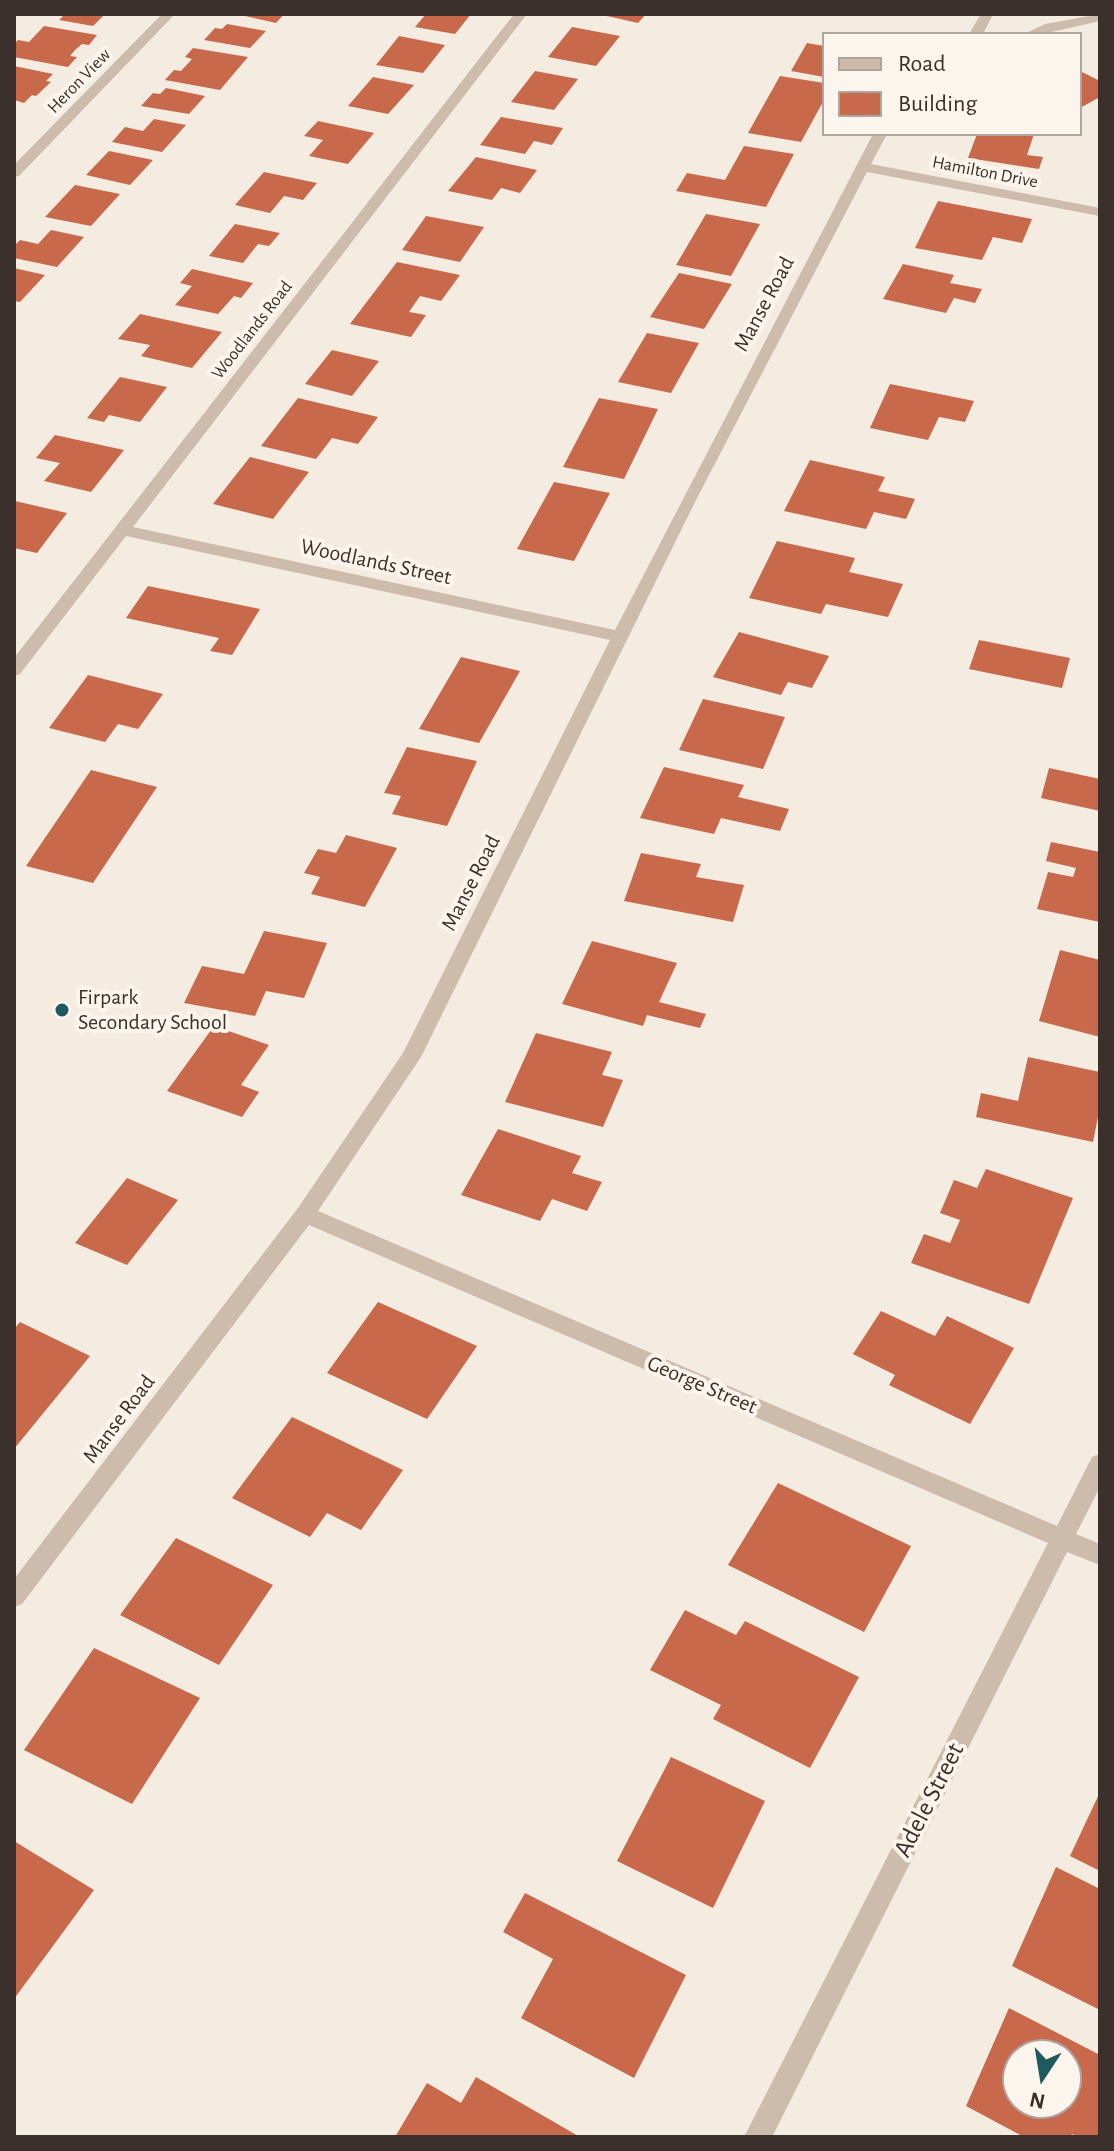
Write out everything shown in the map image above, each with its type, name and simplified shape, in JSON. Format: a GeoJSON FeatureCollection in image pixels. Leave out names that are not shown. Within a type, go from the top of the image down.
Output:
{"type":"FeatureCollection","features":[{"type":"Feature","properties":{"kind":"street","name":"Heron View"},"geometry":{"type":"LineString","coordinates":[[14,173],[169,14]]}},
{"type":"Feature","properties":{"kind":"street","name":"Woodlands Road"},"geometry":{"type":"LineString","coordinates":[[14,670],[521,14]]}},
{"type":"Feature","properties":{"kind":"street"},"geometry":{"type":"LineString","coordinates":[[977,32],[987,14]]}},
{"type":"Feature","properties":{"kind":"street"},"geometry":{"type":"LineString","coordinates":[[1036,32],[1100,17]]}},
{"type":"Feature","properties":{"kind":"street","name":"Manse Road"},"geometry":{"type":"LineString","coordinates":[[14,1597],[305,1214],[411,1057],[688,500],[879,136]]}},
{"type":"Feature","properties":{"kind":"street","name":"Hamilton Drive"},"geometry":{"type":"LineString","coordinates":[[864,167],[1100,212]]}},
{"type":"Feature","properties":{"kind":"street","name":"Woodlands Street"},"geometry":{"type":"LineString","coordinates":[[122,530],[620,637]]}},
{"type":"Feature","properties":{"kind":"street","name":"George Street"},"geometry":{"type":"LineString","coordinates":[[305,1214],[1100,1555]]}},
{"type":"Feature","properties":{"kind":"street","name":"Adele Street"},"geometry":{"type":"LineString","coordinates":[[758,2137],[1100,1464]]}},
{"type":"Feature","properties":{"kind":"building"},"geometry":{"type":"Polygon","coordinates":[[[65,14],[105,14],[93,26],[59,20],[65,14]]]}},
{"type":"Feature","properties":{"kind":"building"},"geometry":{"type":"Polygon","coordinates":[[[236,14],[284,14],[276,23],[236,14]]]}},
{"type":"Feature","properties":{"kind":"building"},"geometry":{"type":"Polygon","coordinates":[[[426,14],[471,14],[455,34],[415,27],[426,14]]]}},
{"type":"Feature","properties":{"kind":"building"},"geometry":{"type":"Polygon","coordinates":[[[598,14],[646,14],[638,23],[598,14]]]}},
{"type":"Feature","properties":{"kind":"building"},"geometry":{"type":"Polygon","coordinates":[[[227,24],[266,31],[250,48],[204,40],[215,28],[222,29],[227,24]]]}},
{"type":"Feature","properties":{"kind":"building"},"geometry":{"type":"Polygon","coordinates":[[[44,26],[97,35],[89,45],[82,44],[75,50],[70,56],[77,57],[68,67],[14,57],[14,44],[18,40],[29,42],[44,26]]]}},
{"type":"Feature","properties":{"kind":"building"},"geometry":{"type":"Polygon","coordinates":[[[572,27],[620,36],[596,66],[548,57],[572,27]]]}},
{"type":"Feature","properties":{"kind":"building"},"geometry":{"type":"Polygon","coordinates":[[[399,36],[445,45],[423,73],[376,65],[399,36]]]}},
{"type":"Feature","properties":{"kind":"building"},"geometry":{"type":"Polygon","coordinates":[[[807,43],[822,46],[822,77],[791,71],[807,43]]]}},
{"type":"Feature","properties":{"kind":"building"},"geometry":{"type":"Polygon","coordinates":[[[193,48],[248,57],[220,90],[165,80],[174,70],[181,71],[192,59],[185,57],[193,48]]]}},
{"type":"Feature","properties":{"kind":"building"},"geometry":{"type":"Polygon","coordinates":[[[14,66],[53,74],[46,81],[51,82],[24,103],[14,100],[14,66]]]}},
{"type":"Feature","properties":{"kind":"building"},"geometry":{"type":"Polygon","coordinates":[[[535,71],[578,79],[554,110],[511,102],[535,71]]]}},
{"type":"Feature","properties":{"kind":"building"},"geometry":{"type":"Polygon","coordinates":[[[1082,72],[1100,81],[1100,97],[1082,107],[1082,72]]]}},
{"type":"Feature","properties":{"kind":"building"},"geometry":{"type":"Polygon","coordinates":[[[780,76],[822,83],[822,104],[801,142],[748,133],[780,76]]]}},
{"type":"Feature","properties":{"kind":"building"},"geometry":{"type":"Polygon","coordinates":[[[373,77],[414,85],[388,114],[348,106],[373,77]]]}},
{"type":"Feature","properties":{"kind":"building"},"geometry":{"type":"Polygon","coordinates":[[[166,88],[205,96],[189,114],[141,106],[153,93],[160,94],[166,88]]]}},
{"type":"Feature","properties":{"kind":"building"},"geometry":{"type":"Polygon","coordinates":[[[501,117],[563,128],[552,145],[534,141],[525,154],[480,145],[501,117]]]}},
{"type":"Feature","properties":{"kind":"building"},"geometry":{"type":"Polygon","coordinates":[[[154,119],[186,125],[162,152],[112,142],[125,127],[143,131],[154,119]]]}},
{"type":"Feature","properties":{"kind":"building"},"geometry":{"type":"Polygon","coordinates":[[[318,121],[374,133],[348,164],[309,156],[323,140],[304,136],[318,121]]]}},
{"type":"Feature","properties":{"kind":"building"},"geometry":{"type":"Polygon","coordinates":[[[976,136],[1033,136],[1027,155],[1043,157],[1039,169],[968,158],[976,136]]]}},
{"type":"Feature","properties":{"kind":"building"},"geometry":{"type":"Polygon","coordinates":[[[744,146],[794,154],[766,207],[676,191],[687,173],[725,180],[744,146]]]}},
{"type":"Feature","properties":{"kind":"building"},"geometry":{"type":"Polygon","coordinates":[[[109,151],[153,160],[130,185],[86,175],[109,151]]]}},
{"type":"Feature","properties":{"kind":"building"},"geometry":{"type":"Polygon","coordinates":[[[476,157],[537,170],[520,193],[501,188],[492,200],[448,191],[476,157]]]}},
{"type":"Feature","properties":{"kind":"building"},"geometry":{"type":"Polygon","coordinates":[[[264,172],[317,183],[303,200],[284,196],[270,213],[235,205],[264,172]]]}},
{"type":"Feature","properties":{"kind":"building"},"geometry":{"type":"Polygon","coordinates":[[[75,185],[120,194],[91,226],[45,217],[75,185]]]}},
{"type":"Feature","properties":{"kind":"building"},"geometry":{"type":"Polygon","coordinates":[[[938,201],[1032,219],[1022,243],[993,237],[982,260],[915,248],[938,201]]]}},
{"type":"Feature","properties":{"kind":"building"},"geometry":{"type":"Polygon","coordinates":[[[706,214],[760,224],[731,276],[676,265],[706,214]]]}},
{"type":"Feature","properties":{"kind":"building"},"geometry":{"type":"Polygon","coordinates":[[[426,216],[484,227],[460,262],[402,250],[426,216]]]}},
{"type":"Feature","properties":{"kind":"building"},"geometry":{"type":"Polygon","coordinates":[[[235,224],[280,233],[269,246],[258,244],[243,263],[209,256],[235,224]]]}},
{"type":"Feature","properties":{"kind":"building"},"geometry":{"type":"Polygon","coordinates":[[[51,230],[84,237],[57,267],[14,258],[14,246],[20,240],[38,244],[51,230]]]}},
{"type":"Feature","properties":{"kind":"building"},"geometry":{"type":"Polygon","coordinates":[[[397,262],[460,275],[441,301],[420,296],[409,312],[426,315],[411,337],[350,324],[397,262]]]}},
{"type":"Feature","properties":{"kind":"building"},"geometry":{"type":"Polygon","coordinates":[[[903,264],[954,275],[950,283],[982,289],[975,303],[954,298],[946,313],[883,299],[903,264]]]}},
{"type":"Feature","properties":{"kind":"building"},"geometry":{"type":"Polygon","coordinates":[[[14,268],[45,275],[20,302],[14,301],[14,268]]]}},
{"type":"Feature","properties":{"kind":"building"},"geometry":{"type":"Polygon","coordinates":[[[192,269],[253,283],[241,298],[234,296],[218,314],[175,305],[192,286],[180,283],[192,269]]]}},
{"type":"Feature","properties":{"kind":"building"},"geometry":{"type":"Polygon","coordinates":[[[679,273],[732,284],[704,329],[650,317],[679,273]]]}},
{"type":"Feature","properties":{"kind":"building"},"geometry":{"type":"Polygon","coordinates":[[[140,314],[222,332],[192,368],[141,356],[150,345],[118,339],[140,314]]]}},
{"type":"Feature","properties":{"kind":"building"},"geometry":{"type":"Polygon","coordinates":[[[647,333],[699,343],[671,393],[618,382],[647,333]]]}},
{"type":"Feature","properties":{"kind":"building"},"geometry":{"type":"Polygon","coordinates":[[[332,350],[379,361],[352,396],[305,384],[332,350]]]}},
{"type":"Feature","properties":{"kind":"building"},"geometry":{"type":"Polygon","coordinates":[[[120,377],[167,387],[140,422],[109,415],[104,422],[87,418],[120,377]]]}},
{"type":"Feature","properties":{"kind":"building"},"geometry":{"type":"Polygon","coordinates":[[[890,384],[974,401],[965,422],[939,417],[928,440],[870,428],[890,384]]]}},
{"type":"Feature","properties":{"kind":"building"},"geometry":{"type":"Polygon","coordinates":[[[298,398],[378,417],[358,444],[332,438],[316,459],[261,446],[298,398]]]}},
{"type":"Feature","properties":{"kind":"building"},"geometry":{"type":"Polygon","coordinates":[[[599,398],[658,409],[624,479],[563,467],[599,398]]]}},
{"type":"Feature","properties":{"kind":"building"},"geometry":{"type":"Polygon","coordinates":[[[55,435],[124,450],[91,492],[44,481],[60,463],[36,458],[55,435]]]}},
{"type":"Feature","properties":{"kind":"building"},"geometry":{"type":"Polygon","coordinates":[[[250,457],[309,472],[273,519],[213,504],[250,457]]]}},
{"type":"Feature","properties":{"kind":"building"},"geometry":{"type":"Polygon","coordinates":[[[810,460],[885,477],[878,491],[915,499],[906,519],[874,512],[866,529],[784,511],[810,460]]]}},
{"type":"Feature","properties":{"kind":"building"},"geometry":{"type":"Polygon","coordinates":[[[554,482],[610,493],[574,561],[517,549],[554,482]]]}},
{"type":"Feature","properties":{"kind":"building"},"geometry":{"type":"Polygon","coordinates":[[[15,501],[67,513],[37,553],[14,548],[15,501]]]}},
{"type":"Feature","properties":{"kind":"building"},"geometry":{"type":"Polygon","coordinates":[[[777,541],[855,558],[849,572],[903,584],[888,617],[826,604],[821,614],[749,598],[777,541]]]}},
{"type":"Feature","properties":{"kind":"building"},"geometry":{"type":"Polygon","coordinates":[[[148,586],[260,609],[232,655],[210,651],[219,638],[126,618],[148,586]]]}},
{"type":"Feature","properties":{"kind":"building"},"geometry":{"type":"Polygon","coordinates":[[[739,632],[829,656],[812,688],[788,682],[781,695],[713,677],[739,632]]]}},
{"type":"Feature","properties":{"kind":"building"},"geometry":{"type":"Polygon","coordinates":[[[979,640],[1070,658],[1062,688],[969,669],[979,640]]]}},
{"type":"Feature","properties":{"kind":"building"},"geometry":{"type":"Polygon","coordinates":[[[461,657],[520,671],[479,743],[419,729],[461,657]]]}},
{"type":"Feature","properties":{"kind":"building"},"geometry":{"type":"Polygon","coordinates":[[[88,675],[163,694],[138,729],[118,724],[105,742],[49,728],[88,675]]]}},
{"type":"Feature","properties":{"kind":"building"},"geometry":{"type":"Polygon","coordinates":[[[703,699],[785,717],[763,769],[679,750],[703,699]]]}},
{"type":"Feature","properties":{"kind":"building"},"geometry":{"type":"Polygon","coordinates":[[[407,747],[477,761],[447,826],[392,814],[401,796],[384,793],[407,747]]]}},
{"type":"Feature","properties":{"kind":"building"},"geometry":{"type":"Polygon","coordinates":[[[664,767],[744,785],[738,797],[789,809],[780,831],[721,818],[714,834],[640,818],[664,767]]]}},
{"type":"Feature","properties":{"kind":"building"},"geometry":{"type":"Polygon","coordinates":[[[1049,768],[1100,779],[1100,811],[1041,798],[1049,768]]]}},
{"type":"Feature","properties":{"kind":"building"},"geometry":{"type":"Polygon","coordinates":[[[91,770],[157,787],[93,883],[26,866],[91,770]]]}},
{"type":"Feature","properties":{"kind":"building"},"geometry":{"type":"Polygon","coordinates":[[[346,835],[397,848],[365,907],[311,894],[320,877],[304,873],[318,849],[336,853],[346,835]]]}},
{"type":"Feature","properties":{"kind":"building"},"geometry":{"type":"Polygon","coordinates":[[[1051,842],[1100,852],[1100,922],[1037,909],[1048,872],[1073,877],[1076,868],[1046,861],[1051,842]]]}},
{"type":"Feature","properties":{"kind":"building"},"geometry":{"type":"Polygon","coordinates":[[[641,853],[701,864],[696,877],[744,885],[733,922],[624,901],[641,853]]]}},
{"type":"Feature","properties":{"kind":"building"},"geometry":{"type":"Polygon","coordinates":[[[264,931],[327,943],[304,998],[266,991],[255,1016],[184,1003],[202,966],[244,974],[264,931]]]}},
{"type":"Feature","properties":{"kind":"building"},"geometry":{"type":"Polygon","coordinates":[[[592,941],[677,963],[659,1002],[706,1014],[700,1028],[647,1015],[643,1026],[562,1004],[592,941]]]}},
{"type":"Feature","properties":{"kind":"building"},"geometry":{"type":"Polygon","coordinates":[[[1060,950],[1100,960],[1100,1037],[1039,1021],[1060,950]]]}},
{"type":"Feature","properties":{"kind":"building"},"geometry":{"type":"Polygon","coordinates":[[[214,1026],[269,1045],[241,1085],[259,1092],[242,1117],[167,1091],[214,1026]]]}},
{"type":"Feature","properties":{"kind":"building"},"geometry":{"type":"Polygon","coordinates":[[[536,1033],[612,1052],[602,1075],[623,1080],[603,1127],[505,1102],[536,1033]]]}},
{"type":"Feature","properties":{"kind":"building"},"geometry":{"type":"Polygon","coordinates":[[[1028,1057],[1100,1072],[1100,1107],[1093,1142],[976,1117],[981,1093],[1018,1101],[1028,1057]]]}},
{"type":"Feature","properties":{"kind":"building"},"geometry":{"type":"Polygon","coordinates":[[[498,1129],[581,1156],[572,1173],[602,1182],[587,1211],[552,1199],[540,1221],[461,1195],[498,1129]]]}},
{"type":"Feature","properties":{"kind":"building"},"geometry":{"type":"Polygon","coordinates":[[[986,1169],[1073,1198],[1029,1304],[911,1263],[924,1234],[950,1243],[960,1220],[940,1213],[954,1180],[977,1188],[986,1169]]]}},
{"type":"Feature","properties":{"kind":"building"},"geometry":{"type":"Polygon","coordinates":[[[127,1178],[178,1200],[127,1265],[75,1243],[127,1178]]]}},
{"type":"Feature","properties":{"kind":"building"},"geometry":{"type":"Polygon","coordinates":[[[378,1302],[477,1346],[427,1419],[327,1373],[378,1302]]]}},
{"type":"Feature","properties":{"kind":"building"},"geometry":{"type":"Polygon","coordinates":[[[881,1311],[935,1336],[947,1316],[1014,1348],[970,1424],[889,1385],[895,1375],[853,1354],[881,1311]]]}},
{"type":"Feature","properties":{"kind":"building"},"geometry":{"type":"Polygon","coordinates":[[[20,1322],[90,1356],[14,1449],[14,1329],[20,1322]]]}},
{"type":"Feature","properties":{"kind":"building"},"geometry":{"type":"Polygon","coordinates":[[[292,1417],[403,1470],[361,1530],[327,1513],[310,1537],[232,1498],[292,1417]]]}},
{"type":"Feature","properties":{"kind":"building"},"geometry":{"type":"Polygon","coordinates":[[[778,1483],[911,1546],[864,1632],[728,1565],[778,1483]]]}},
{"type":"Feature","properties":{"kind":"building"},"geometry":{"type":"Polygon","coordinates":[[[176,1538],[273,1585],[219,1665],[120,1615],[176,1538]]]}},
{"type":"Feature","properties":{"kind":"building"},"geometry":{"type":"Polygon","coordinates":[[[685,1610],[736,1635],[745,1621],[859,1677],[810,1768],[713,1719],[721,1705],[650,1670],[685,1610]]]}},
{"type":"Feature","properties":{"kind":"building"},"geometry":{"type":"Polygon","coordinates":[[[94,1648],[200,1698],[132,1804],[24,1750],[94,1648]]]}},
{"type":"Feature","properties":{"kind":"building"},"geometry":{"type":"Polygon","coordinates":[[[671,1757],[765,1801],[713,1908],[617,1861],[671,1757]]]}},
{"type":"Feature","properties":{"kind":"building"},"geometry":{"type":"Polygon","coordinates":[[[1100,1792],[1100,1871],[1070,1856],[1100,1792]]]}},
{"type":"Feature","properties":{"kind":"building"},"geometry":{"type":"Polygon","coordinates":[[[14,1841],[94,1890],[14,1999],[14,1841]]]}},
{"type":"Feature","properties":{"kind":"building"},"geometry":{"type":"Polygon","coordinates":[[[1056,1867],[1100,1889],[1100,2010],[1012,1966],[1056,1867]]]}},
{"type":"Feature","properties":{"kind":"building"},"geometry":{"type":"Polygon","coordinates":[[[525,1893],[686,1975],[634,2078],[521,2018],[553,1959],[503,1932],[525,1893]]]}},
{"type":"Feature","properties":{"kind":"building"},"geometry":{"type":"Polygon","coordinates":[[[1009,2008],[1069,2039],[1002,2039],[1002,2119],[1082,2119],[1082,2046],[1100,2055],[1100,2137],[1072,2134],[1070,2137],[1024,2137],[966,2106],[1009,2008]]]}},
{"type":"Feature","properties":{"kind":"building"},"geometry":{"type":"Polygon","coordinates":[[[476,2077],[580,2137],[395,2137],[427,2083],[461,2103],[476,2077]]]}},
{"type":"Feature","properties":{"kind":"place","name":"Firpark Secondary School"},"geometry":{"type":"Point","coordinates":[62,1010]}}]}
